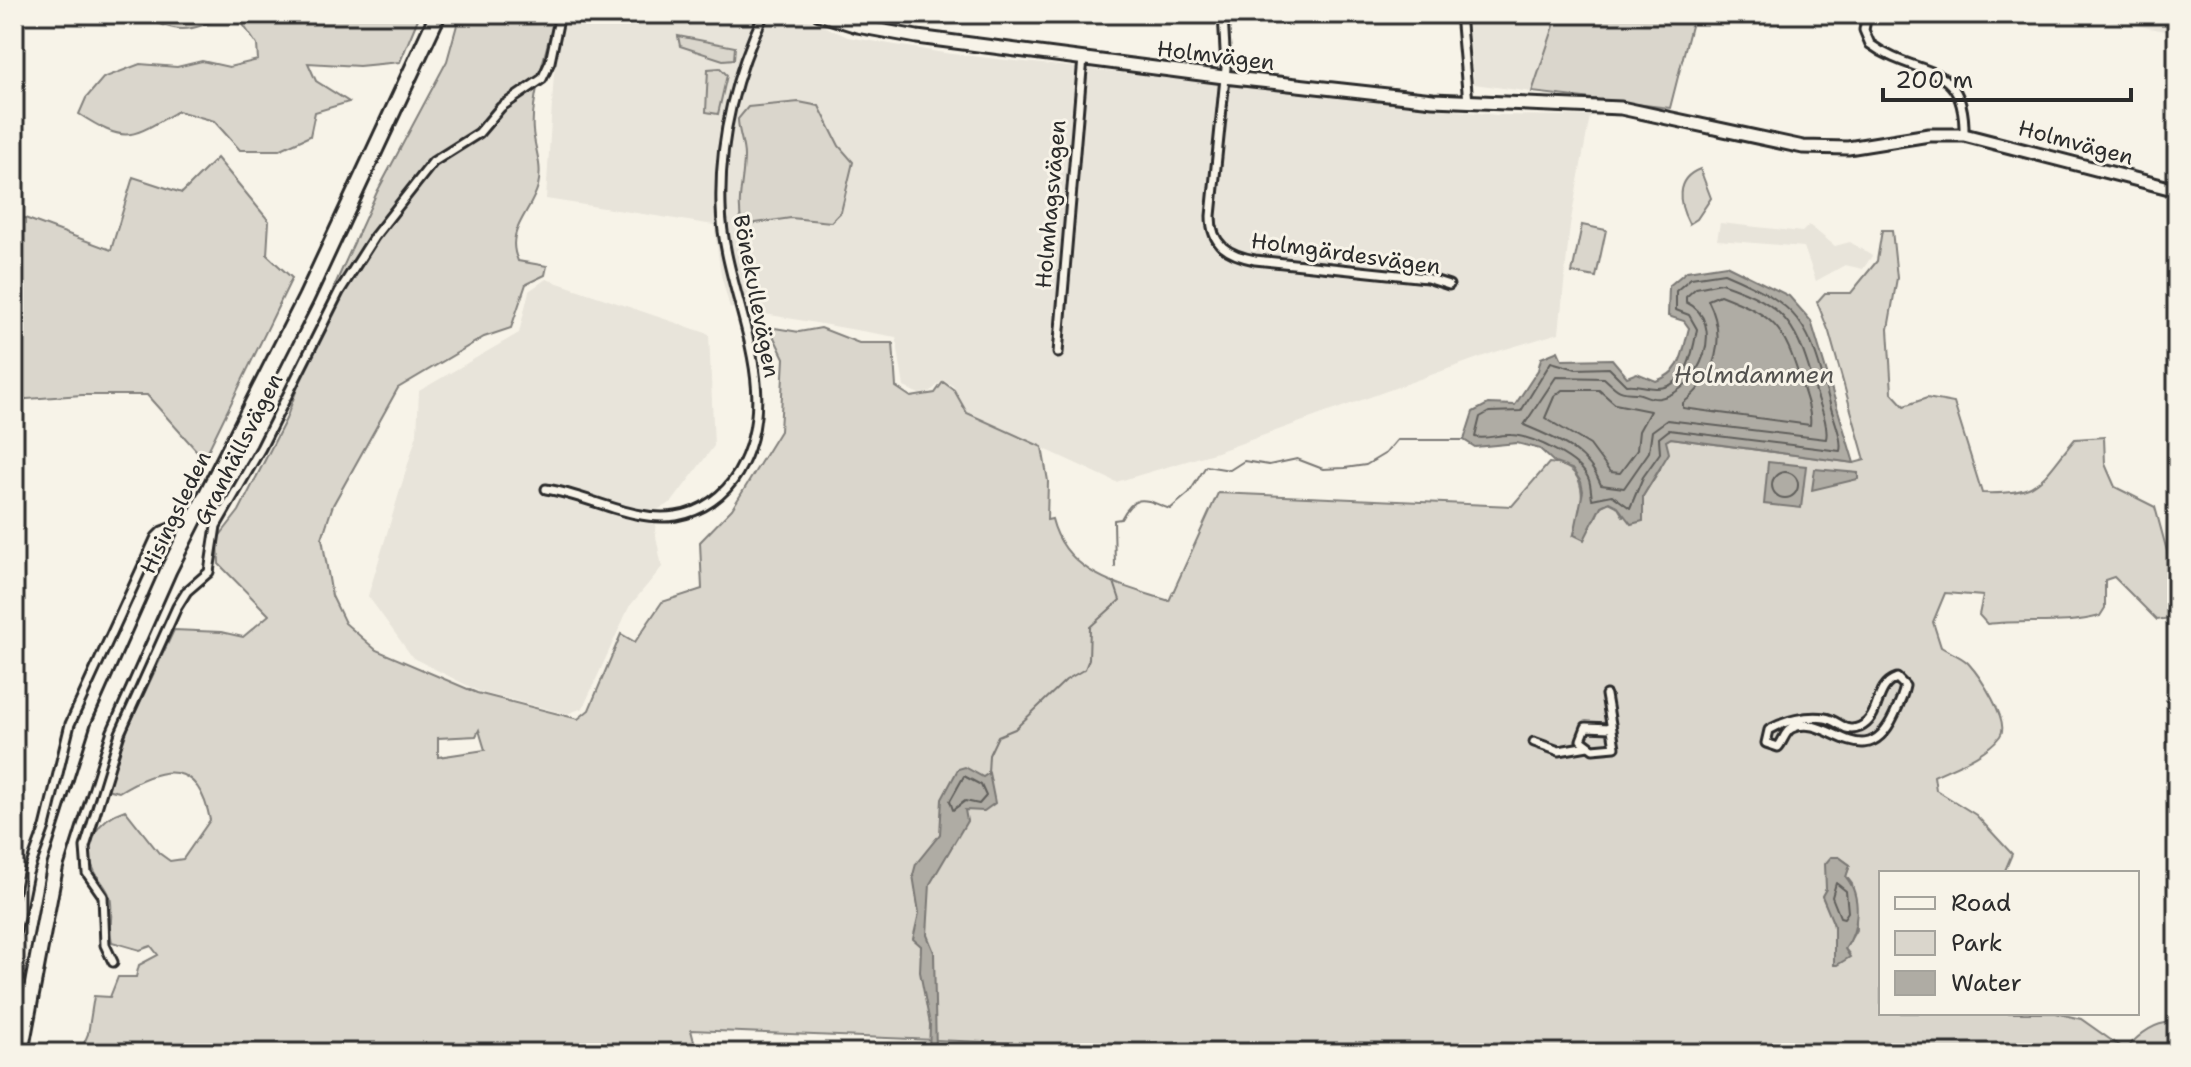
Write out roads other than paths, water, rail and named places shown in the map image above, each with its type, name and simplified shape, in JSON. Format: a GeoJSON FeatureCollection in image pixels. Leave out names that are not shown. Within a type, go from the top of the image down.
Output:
{"type":"FeatureCollection","features":[{"type":"Feature","properties":{"kind":"highway","name":"Hisingsleden"},"geometry":{"type":"LineString","coordinates":[[20,1053],[55,867],[84,768],[134,646],[306,298],[438,14]]}},
{"type":"Feature","properties":{"kind":"highway"},"geometry":{"type":"LineString","coordinates":[[14,1025],[28,998]]}},
{"type":"Feature","properties":{"kind":"street","name":"Granhällsvägen"},"geometry":{"type":"LineString","coordinates":[[113,962],[105,945],[103,896],[87,873],[85,847],[120,733],[177,607],[187,591],[209,572],[216,526],[256,456],[339,292],[374,237],[433,162],[479,133],[501,107],[542,79],[550,62],[560,14]]}},
{"type":"Feature","properties":{"kind":"street","name":"Bönekullevägen"},"geometry":{"type":"LineString","coordinates":[[546,489],[586,497],[643,516],[678,516],[698,510],[718,496],[742,466],[755,423],[757,380],[725,252],[721,167],[735,89],[764,14]]}},
{"type":"Feature","properties":{"kind":"street","name":"Holmvägen"},"geometry":{"type":"LineString","coordinates":[[819,14],[857,26],[917,37],[1224,77],[1468,102],[1621,108],[1773,143],[1817,148],[1848,148],[1936,134],[1964,135],[2177,190]]}},
{"type":"Feature","properties":{"kind":"street"},"geometry":{"type":"LineString","coordinates":[[1223,14],[1224,77]]}},
{"type":"Feature","properties":{"kind":"street"},"geometry":{"type":"LineString","coordinates":[[1460,14],[1468,102]]}},
{"type":"Feature","properties":{"kind":"street"},"geometry":{"type":"LineString","coordinates":[[1867,14],[1864,30],[1870,44],[1942,76],[1956,88],[1963,106],[1964,135]]}},
{"type":"Feature","properties":{"kind":"street","name":"Holmhagsvägen"},"geometry":{"type":"LineString","coordinates":[[1058,353],[1083,58]]}},
{"type":"Feature","properties":{"kind":"street","name":"Holmgärdesvägen"},"geometry":{"type":"LineString","coordinates":[[1224,77],[1211,216],[1214,236],[1222,248],[1255,260],[1427,278],[1449,285]]}},
{"type":"Feature","properties":{"kind":"street"},"geometry":{"type":"LineString","coordinates":[[14,942],[28,873],[45,827],[70,724],[80,698],[156,537],[162,531],[195,519]]}},
{"type":"Feature","properties":{"kind":"street"},"geometry":{"type":"LineString","coordinates":[[1897,678],[1905,683],[1889,727],[1868,742],[1850,742],[1821,730],[1799,726],[1787,732],[1781,744],[1773,748],[1764,738],[1769,730],[1814,717],[1828,718],[1844,728],[1862,727],[1872,717],[1886,684],[1897,678]]}},
{"type":"Feature","properties":{"kind":"street"},"geometry":{"type":"LineString","coordinates":[[1534,742],[1559,751],[1588,746],[1613,749],[1616,743],[1606,695]]}},
{"type":"Feature","properties":{"kind":"street"},"geometry":{"type":"LineString","coordinates":[[1588,746],[1581,740],[1586,727],[1611,728]]}},
{"type":"Feature","properties":{"kind":"water","name":"Holmdammen"},"geometry":{"type":"Polygon","coordinates":[[[1726,265],[1789,296],[1811,321],[1854,463],[1671,438],[1666,441],[1669,453],[1643,496],[1643,521],[1631,524],[1617,506],[1609,502],[1601,506],[1584,540],[1574,535],[1583,491],[1572,469],[1555,463],[1540,449],[1517,443],[1475,447],[1464,440],[1473,412],[1488,404],[1515,405],[1538,370],[1541,358],[1558,351],[1562,360],[1612,359],[1627,377],[1637,373],[1656,381],[1665,377],[1680,360],[1689,328],[1684,321],[1668,316],[1669,286],[1687,271],[1726,265]]]}},
{"type":"Feature","properties":{"kind":"water"},"geometry":{"type":"Polygon","coordinates":[[[1768,462],[1806,466],[1801,508],[1764,504],[1768,462]]]}},
{"type":"Feature","properties":{"kind":"water"},"geometry":{"type":"Polygon","coordinates":[[[1815,469],[1858,473],[1858,479],[1812,490],[1815,469]]]}},
{"type":"Feature","properties":{"kind":"water"},"geometry":{"type":"Polygon","coordinates":[[[965,767],[983,777],[989,773],[995,803],[984,811],[965,810],[967,821],[930,884],[927,935],[934,952],[936,1053],[929,1053],[930,1024],[920,972],[921,946],[913,939],[919,913],[913,875],[916,864],[940,834],[942,799],[958,769],[965,767]]]}},
{"type":"Feature","properties":{"kind":"water"},"geometry":{"type":"Polygon","coordinates":[[[1831,857],[1839,857],[1850,865],[1846,877],[1855,894],[1857,913],[1845,949],[1850,957],[1837,965],[1834,965],[1834,925],[1822,896],[1826,889],[1825,864],[1831,857]]]}},
{"type":"Feature","properties":{"kind":"waterway"},"geometry":{"type":"LineString","coordinates":[[1115,567],[1114,520],[1121,519],[1132,504],[1142,500],[1170,509],[1189,493],[1206,466],[1230,470],[1244,461],[1269,465],[1297,459],[1323,469],[1345,468],[1366,465],[1386,453],[1397,440],[1464,440]]}},
{"type":"Feature","properties":{"kind":"waterway"},"geometry":{"type":"LineString","coordinates":[[988,773],[989,755],[998,736],[1015,729],[1066,680],[1085,669],[1089,659],[1090,627],[1120,600],[1114,582]]}}]}
